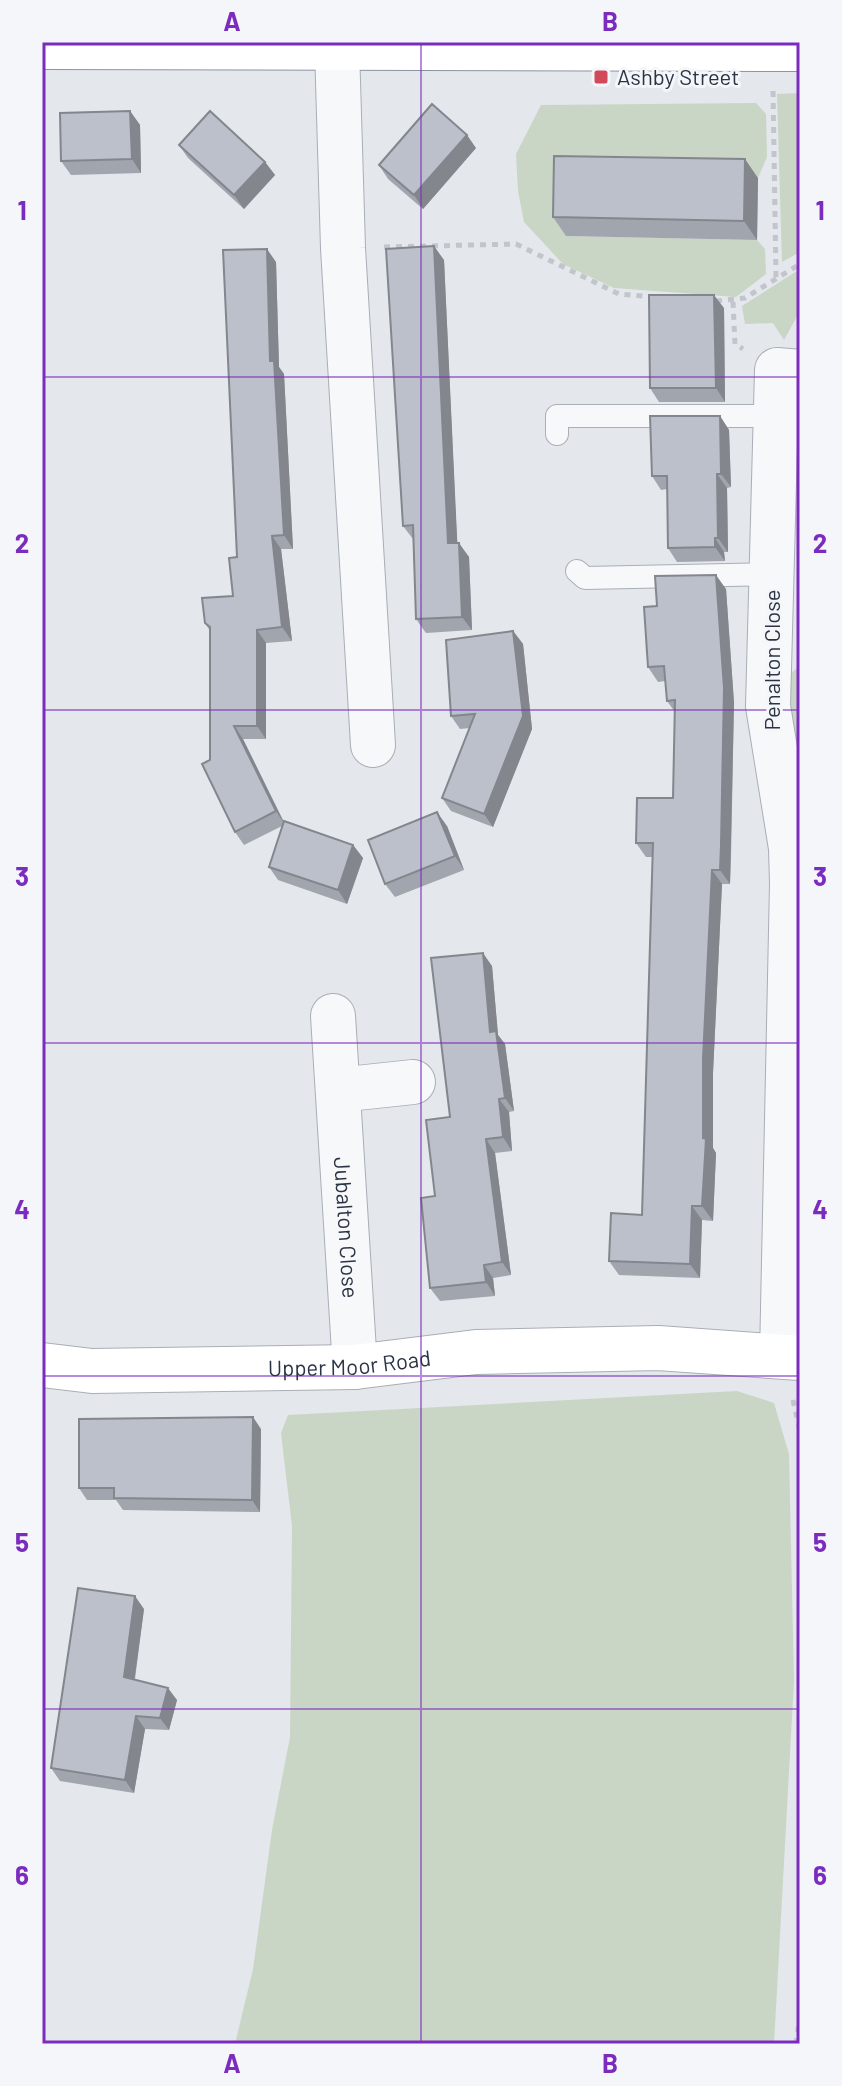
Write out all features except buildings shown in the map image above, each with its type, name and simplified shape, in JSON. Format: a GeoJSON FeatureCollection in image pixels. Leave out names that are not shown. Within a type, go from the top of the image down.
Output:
{"type":"FeatureCollection","features":[{"type":"Feature","properties":{"kind":"main road"},"geometry":{"type":"LineString","coordinates":[[42,47],[800,49]]}},
{"type":"Feature","properties":{"kind":"main road","name":"Upper Moor Road"},"geometry":{"type":"LineString","coordinates":[[42,1365],[92,1371],[355,1367],[476,1352],[658,1348],[791,1357]]}},
{"type":"Feature","properties":{"kind":"street"},"geometry":{"type":"LineString","coordinates":[[337,48],[343,248],[373,745]]}},
{"type":"Feature","properties":{"kind":"street","name":"Penalton Close"},"geometry":{"type":"LineString","coordinates":[[791,1357],[791,848],[768,706],[777,370],[800,372]]}},
{"type":"Feature","properties":{"kind":"street","name":"Jubalton Close"},"geometry":{"type":"LineString","coordinates":[[333,1016],[355,1367]]}},
{"type":"Feature","properties":{"kind":"street"},"geometry":{"type":"LineString","coordinates":[[338,1090],[413,1082]]}},
{"type":"Feature","properties":{"kind":"lane"},"geometry":{"type":"LineString","coordinates":[[557,434],[557,416],[776,416]]}},
{"type":"Feature","properties":{"kind":"lane"},"geometry":{"type":"LineString","coordinates":[[577,571],[585,578],[772,574]]}},
{"type":"Feature","properties":{"kind":"path"},"geometry":{"type":"LineString","coordinates":[[773,83],[776,278]]}},
{"type":"Feature","properties":{"kind":"path"},"geometry":{"type":"LineString","coordinates":[[343,248],[516,244],[619,294],[666,298]]}},
{"type":"Feature","properties":{"kind":"path"},"geometry":{"type":"LineString","coordinates":[[714,301],[745,298],[800,264]]}},
{"type":"Feature","properties":{"kind":"path"},"geometry":{"type":"LineString","coordinates":[[796,2044],[800,2015]]}},
{"type":"Feature","properties":{"kind":"green space"},"geometry":{"type":"Polygon","coordinates":[[[800,93],[800,252],[782,262],[777,94],[800,93]]]}},
{"type":"Feature","properties":{"kind":"green space"},"geometry":{"type":"Polygon","coordinates":[[[756,103],[766,114],[767,157],[758,178],[567,175],[566,236],[757,240],[765,249],[766,274],[736,297],[614,288],[563,264],[524,222],[516,154],[541,105],[756,103]]]}},
{"type":"Feature","properties":{"kind":"green space"},"geometry":{"type":"Polygon","coordinates":[[[800,269],[800,311],[784,340],[773,323],[745,324],[742,306],[800,269]]]}},
{"type":"Feature","properties":{"kind":"green space"},"geometry":{"type":"Polygon","coordinates":[[[800,666],[800,800],[792,755],[787,676],[800,666]]]}},
{"type":"Feature","properties":{"kind":"green space"},"geometry":{"type":"Polygon","coordinates":[[[737,1391],[774,1403],[789,1454],[794,1681],[774,2044],[235,2044],[253,1969],[272,1830],[290,1737],[292,1526],[281,1433],[288,1415],[737,1391]]]}},
{"type":"Feature","properties":{"kind":"place","name":"Ashby Street"},"geometry":{"type":"Point","coordinates":[601,77]}}]}
